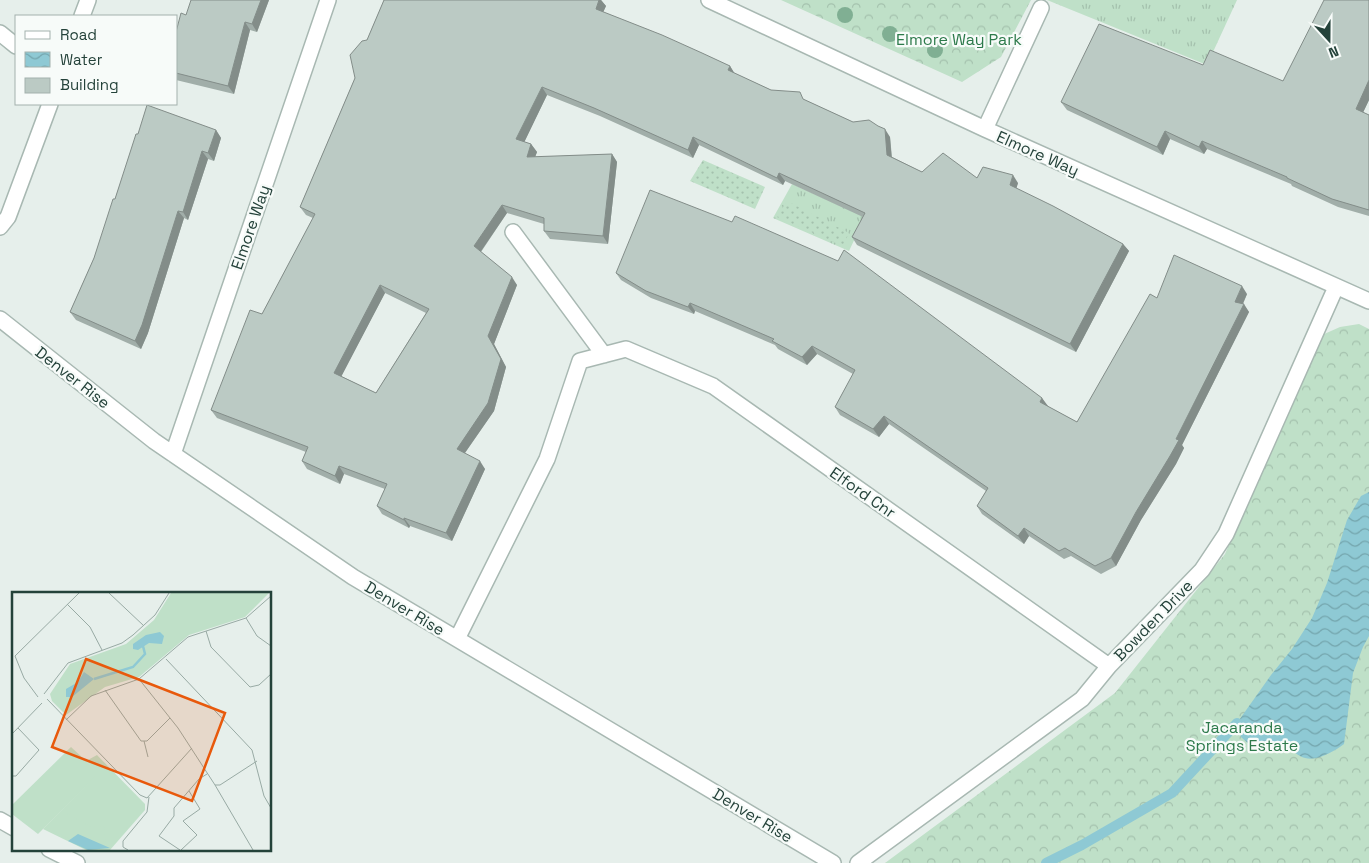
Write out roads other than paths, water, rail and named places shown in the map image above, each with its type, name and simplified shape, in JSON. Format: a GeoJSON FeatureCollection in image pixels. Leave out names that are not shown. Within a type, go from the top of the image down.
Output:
{"type":"FeatureCollection","features":[{"type":"Feature","properties":{"kind":"street"},"geometry":{"type":"LineString","coordinates":[[82,15],[88,0]]}},
{"type":"Feature","properties":{"kind":"street","name":"Elmore Way"},"geometry":{"type":"LineString","coordinates":[[173,454],[328,0]]}},
{"type":"Feature","properties":{"kind":"street","name":"Elmore Way"},"geometry":{"type":"LineString","coordinates":[[709,0],[984,129],[1369,301]]}},
{"type":"Feature","properties":{"kind":"street"},"geometry":{"type":"LineString","coordinates":[[984,129],[1041,8]]}},
{"type":"Feature","properties":{"kind":"street"},"geometry":{"type":"LineString","coordinates":[[0,33],[15,45]]}},
{"type":"Feature","properties":{"kind":"street"},"geometry":{"type":"LineString","coordinates":[[0,227],[8,217],[50,105]]}},
{"type":"Feature","properties":{"kind":"street"},"geometry":{"type":"LineString","coordinates":[[513,232],[604,355]]}},
{"type":"Feature","properties":{"kind":"street","name":"Bowden Drive"},"geometry":{"type":"LineString","coordinates":[[858,863],[1082,699],[1109,666],[1202,570],[1226,534],[1336,287]]}},
{"type":"Feature","properties":{"kind":"street","name":"Denver Rise"},"geometry":{"type":"LineString","coordinates":[[0,319],[154,441],[353,577],[833,863]]}},
{"type":"Feature","properties":{"kind":"street","name":"Elford Cnr"},"geometry":{"type":"LineString","coordinates":[[457,639],[546,459],[580,361],[626,349],[713,386],[1109,666]]}},
{"type":"Feature","properties":{"kind":"street"},"geometry":{"type":"LineString","coordinates":[[0,820],[12,827]]}},
{"type":"Feature","properties":{"kind":"street"},"geometry":{"type":"LineString","coordinates":[[51,850],[77,863]]}},
{"type":"Feature","properties":{"kind":"water"},"geometry":{"type":"Polygon","coordinates":[[[1369,492],[1369,636],[1353,673],[1344,744],[1323,756],[1311,759],[1300,756],[1279,744],[1251,746],[1241,737],[1237,723],[1292,649],[1312,618],[1327,583],[1347,520],[1361,496],[1369,492]]]}},
{"type":"Feature","properties":{"kind":"waterway"},"geometry":{"type":"LineString","coordinates":[[1046,863],[1082,845],[1172,793],[1237,723]]}},
{"type":"Feature","properties":{"kind":"park label","name":"Elmore Way Park"},"geometry":{"type":"Point","coordinates":[959,39]}},
{"type":"Feature","properties":{"kind":"park label","name":"Jacaranda Springs Estate"},"geometry":{"type":"Point","coordinates":[1242,736]}}]}
